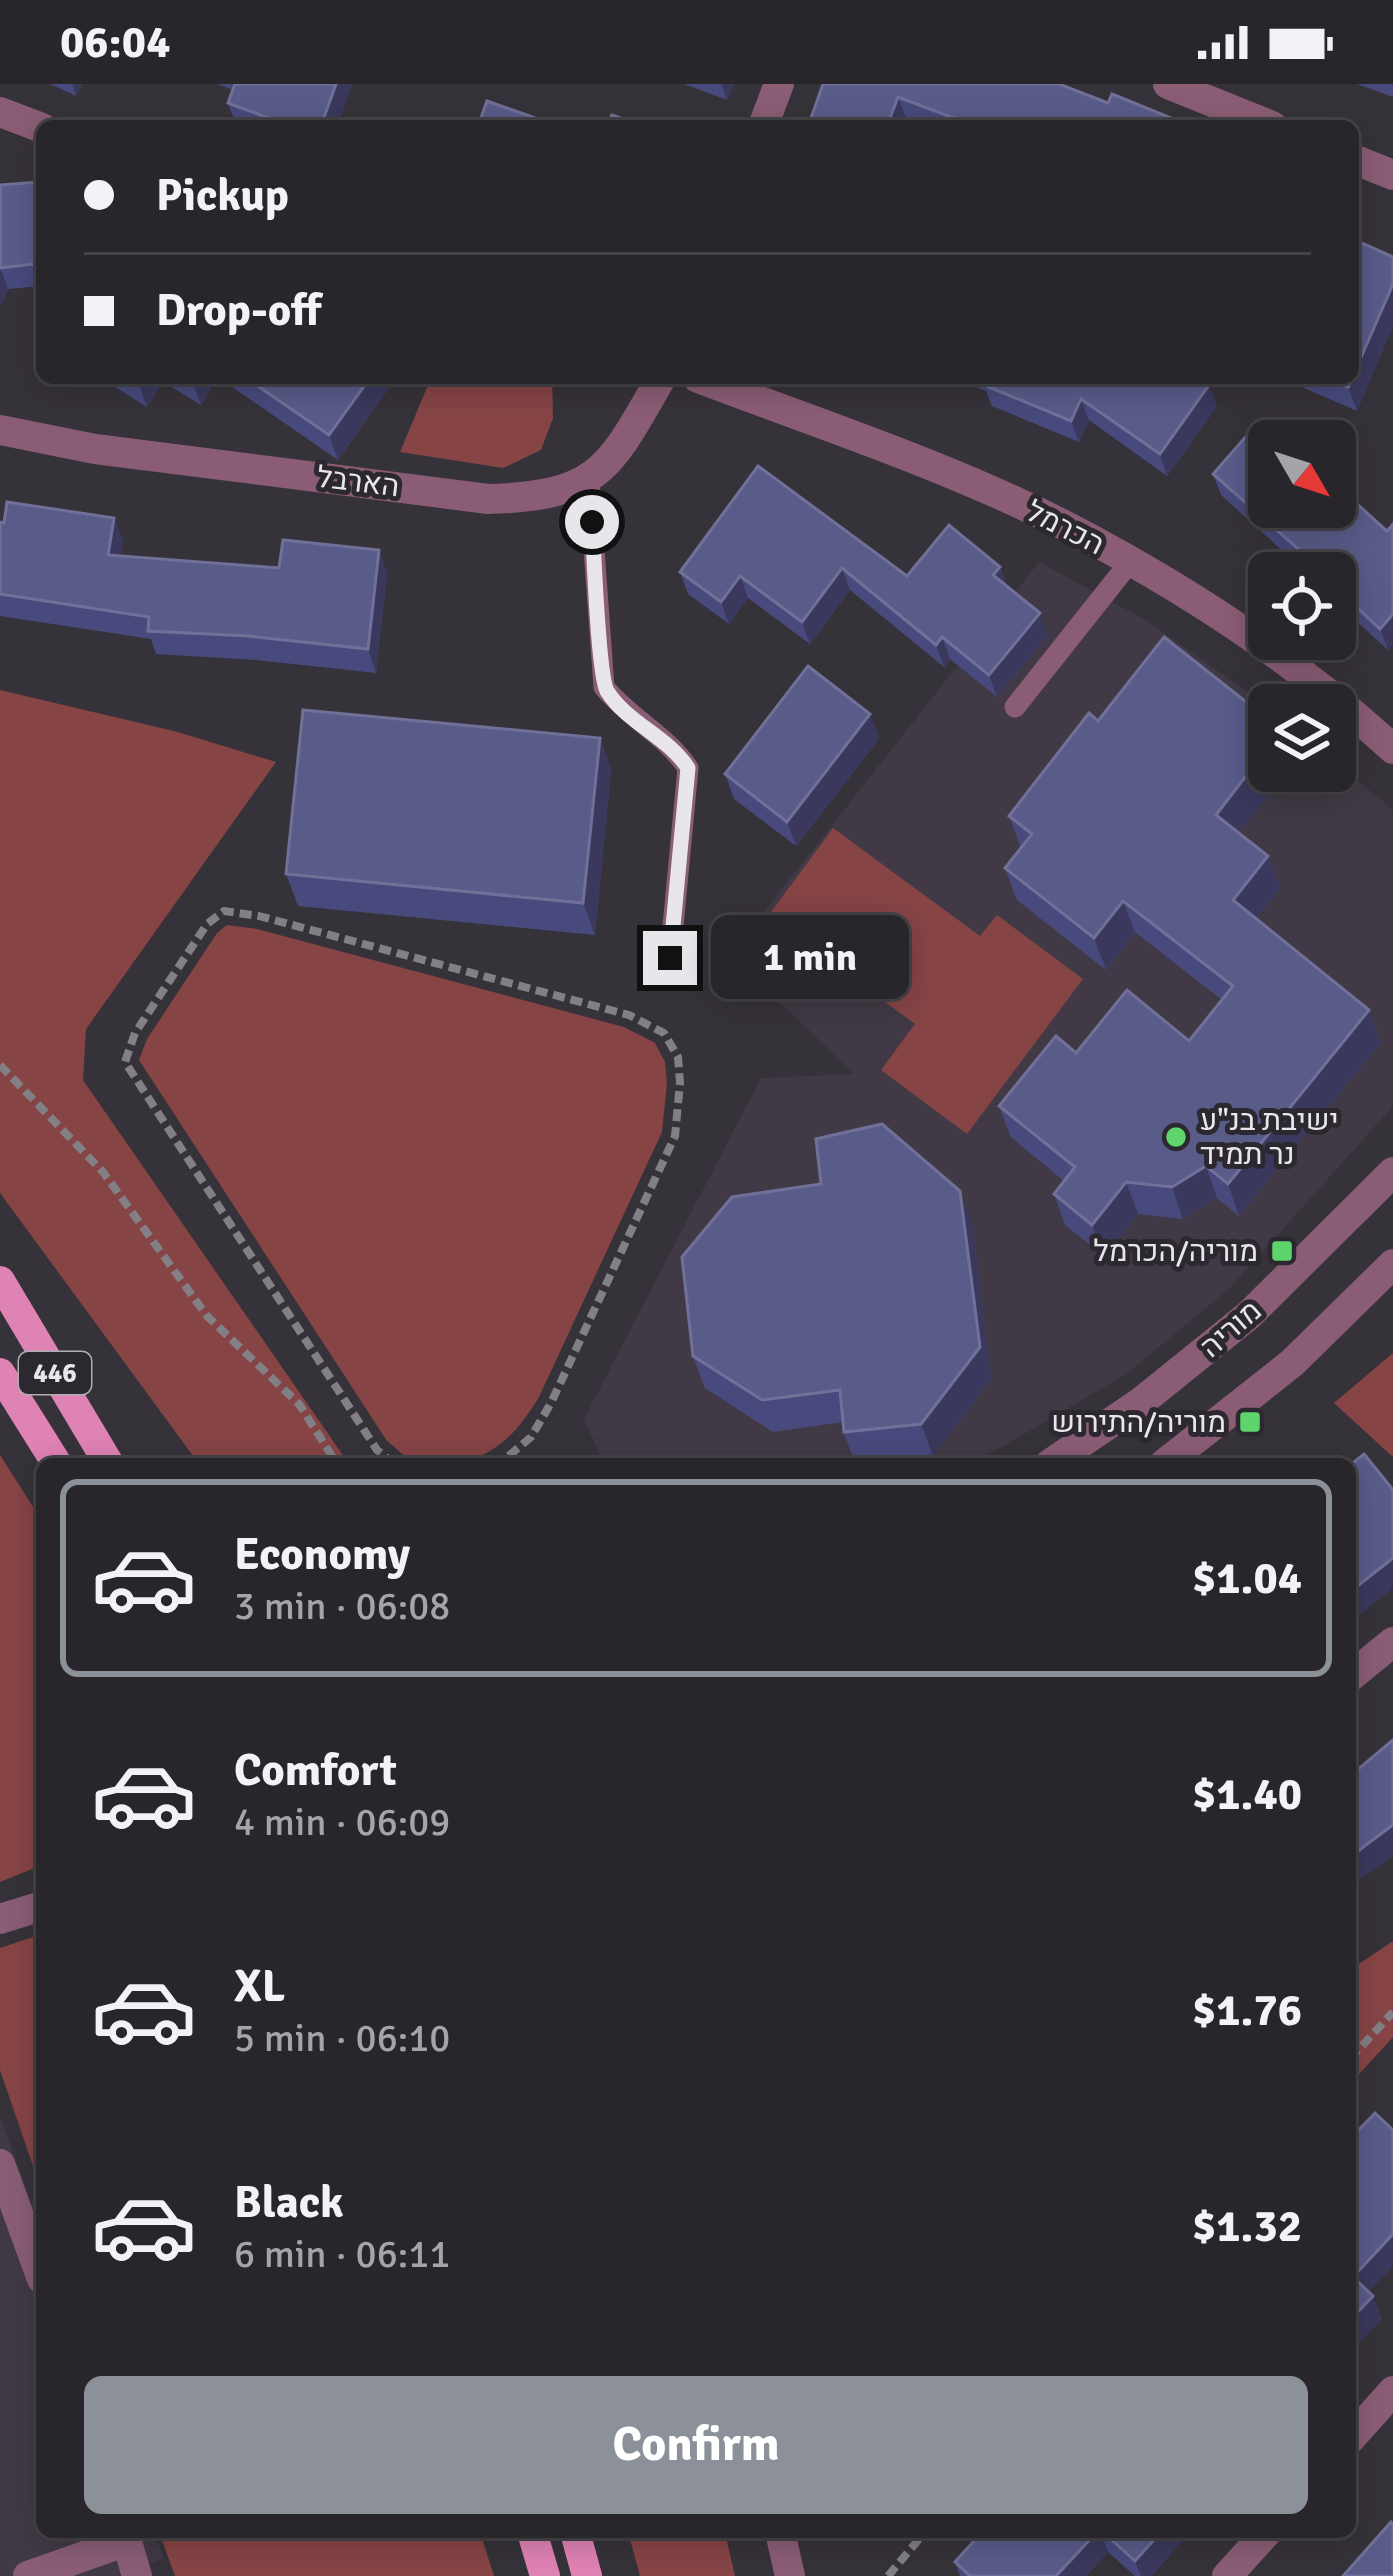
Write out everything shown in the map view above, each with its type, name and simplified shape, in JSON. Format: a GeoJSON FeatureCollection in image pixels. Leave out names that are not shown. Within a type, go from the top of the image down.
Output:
{"type":"FeatureCollection","features":[{"type":"Feature","properties":{"kind":"main road","name":"446"},"geometry":{"type":"LineString","coordinates":[[0,1281],[106,1458]]}},
{"type":"Feature","properties":{"kind":"main road","name":"446"},"geometry":{"type":"LineString","coordinates":[[0,1373],[53,1458]]}},
{"type":"Feature","properties":{"kind":"main road"},"geometry":{"type":"LineString","coordinates":[[534,2538],[545,2576]]}},
{"type":"Feature","properties":{"kind":"main road"},"geometry":{"type":"LineString","coordinates":[[577,2538],[587,2576]]}},
{"type":"Feature","properties":{"kind":"street"},"geometry":{"type":"LineString","coordinates":[[765,120],[779,84]]}},
{"type":"Feature","properties":{"kind":"street"},"geometry":{"type":"LineString","coordinates":[[1168,84],[1257,120]]}},
{"type":"Feature","properties":{"kind":"street"},"geometry":{"type":"LineString","coordinates":[[0,112],[36,126]]}},
{"type":"Feature","properties":{"kind":"street"},"geometry":{"type":"LineString","coordinates":[[1359,161],[1393,175]]}},
{"type":"Feature","properties":{"kind":"street"},"geometry":{"type":"LineString","coordinates":[[589,481],[624,442],[658,384]]}},
{"type":"Feature","properties":{"kind":"street","name":"הכרמל"},"geometry":{"type":"LineString","coordinates":[[714,384],[955,476],[1067,527],[1298,670],[1393,749]]}},
{"type":"Feature","properties":{"kind":"street","name":"הארבל"},"geometry":{"type":"LineString","coordinates":[[0,430],[95,449],[488,499],[539,498],[589,481]]}},
{"type":"Feature","properties":{"kind":"street","name":"מוריה"},"geometry":{"type":"LineString","coordinates":[[1059,1458],[1156,1391],[1249,1315],[1393,1172]]}},
{"type":"Feature","properties":{"kind":"street"},"geometry":{"type":"LineString","coordinates":[[1171,1458],[1292,1363],[1393,1264]]}},
{"type":"Feature","properties":{"kind":"street"},"geometry":{"type":"LineString","coordinates":[[1356,1672],[1393,1642]]}},
{"type":"Feature","properties":{"kind":"street"},"geometry":{"type":"LineString","coordinates":[[0,1919],[36,1907]]}},
{"type":"Feature","properties":{"kind":"street"},"geometry":{"type":"LineString","coordinates":[[0,2164],[36,2263]]}},
{"type":"Feature","properties":{"kind":"street"},"geometry":{"type":"LineString","coordinates":[[1356,2432],[1393,2391]]}},
{"type":"Feature","properties":{"kind":"street"},"geometry":{"type":"LineString","coordinates":[[28,2576],[120,2538]]}},
{"type":"Feature","properties":{"kind":"street"},"geometry":{"type":"LineString","coordinates":[[126,2538],[137,2576]]}},
{"type":"Feature","properties":{"kind":"street"},"geometry":{"type":"LineString","coordinates":[[781,2538],[790,2576]]}},
{"type":"Feature","properties":{"kind":"street"},"geometry":{"type":"LineString","coordinates":[[1227,2576],[1262,2538]]}},
{"type":"Feature","properties":{"kind":"lane"},"geometry":{"type":"LineString","coordinates":[[589,481],[604,687],[623,711],[675,749],[688,768],[670,958]]}},
{"type":"Feature","properties":{"kind":"lane"},"geometry":{"type":"LineString","coordinates":[[1016,707],[1130,562]]}},
{"type":"Feature","properties":{"kind":"path"},"geometry":{"type":"LineString","coordinates":[[387,1458],[377,1450],[125,1062],[135,1033],[207,924],[224,911],[259,916],[629,1015],[664,1033],[678,1058],[675,1136],[550,1403],[531,1437],[506,1458]]}},
{"type":"Feature","properties":{"kind":"path"},"geometry":{"type":"LineString","coordinates":[[0,1065],[103,1172],[207,1316],[298,1404],[334,1458]]}},
{"type":"Feature","properties":{"kind":"path"},"geometry":{"type":"LineString","coordinates":[[1356,2052],[1393,2012]]}},
{"type":"Feature","properties":{"kind":"path"},"geometry":{"type":"LineString","coordinates":[[888,2576],[920,2538]]}},
{"type":"Feature","properties":{"kind":"shaded area"},"geometry":{"type":"Polygon","coordinates":[[[428,384],[552,384],[553,418],[541,450],[503,468],[400,452],[428,384]]]}},
{"type":"Feature","properties":{"kind":"shaded area"},"geometry":{"type":"Polygon","coordinates":[[[1039,562],[1147,621],[1248,692],[1248,792],[1356,792],[1356,779],[1393,810],[1393,1106],[1229,1289],[1126,1374],[983,1458],[601,1458],[584,1419],[761,1078],[855,1074],[730,955],[1039,562]]]}},
{"type":"Feature","properties":{"kind":"shaded area"},"geometry":{"type":"Polygon","coordinates":[[[0,690],[178,732],[276,762],[86,1029],[83,1080],[345,1458],[195,1458],[0,1193],[0,690]]]}},
{"type":"Feature","properties":{"kind":"shaded area"},"geometry":{"type":"Polygon","coordinates":[[[833,828],[980,936],[997,915],[1083,979],[967,1134],[881,1070],[915,1024],[768,916],[833,828]]]}},
{"type":"Feature","properties":{"kind":"shaded area"},"geometry":{"type":"Polygon","coordinates":[[[227,925],[257,929],[624,1027],[655,1043],[665,1062],[662,1132],[539,1397],[510,1436],[486,1453],[474,1458],[408,1458],[387,1441],[139,1060],[147,1039],[227,925]]]}},
{"type":"Feature","properties":{"kind":"shaded area"},"geometry":{"type":"Polygon","coordinates":[[[1393,1353],[1393,1457],[1334,1403],[1393,1353]]]}},
{"type":"Feature","properties":{"kind":"shaded area"},"geometry":{"type":"Polygon","coordinates":[[[0,1455],[36,1512],[36,1867],[0,1882],[0,1455]]]}},
{"type":"Feature","properties":{"kind":"shaded area"},"geometry":{"type":"Polygon","coordinates":[[[36,1936],[36,2175],[0,2070],[0,1948],[36,1936]]]}},
{"type":"Feature","properties":{"kind":"shaded area"},"geometry":{"type":"Polygon","coordinates":[[[1393,1941],[1393,2037],[1356,2077],[1356,1966],[1393,1941]]]}},
{"type":"Feature","properties":{"kind":"shaded area"},"geometry":{"type":"Polygon","coordinates":[[[0,2117],[36,2214],[36,2538],[156,2538],[164,2558],[117,2576],[0,2576],[0,2117]]]}},
{"type":"Feature","properties":{"kind":"shaded area"},"geometry":{"type":"Polygon","coordinates":[[[161,2538],[482,2538],[494,2576],[175,2576],[161,2538]]]}},
{"type":"Feature","properties":{"kind":"shaded area"},"geometry":{"type":"Polygon","coordinates":[[[630,2538],[726,2538],[735,2576],[640,2576],[630,2538]]]}},
{"type":"Feature","properties":{"kind":"building"},"geometry":{"type":"Polygon","coordinates":[[[235,84],[336,84],[323,120],[274,120],[228,103],[235,84]]]}},
{"type":"Feature","properties":{"kind":"building"},"geometry":{"type":"Polygon","coordinates":[[[823,84],[1059,84],[1108,103],[1112,94],[1176,120],[959,120],[898,97],[889,120],[811,118],[823,84]]]}},
{"type":"Feature","properties":{"kind":"building"},"geometry":{"type":"Polygon","coordinates":[[[487,101],[541,120],[480,120],[487,101]]]}},
{"type":"Feature","properties":{"kind":"building"},"geometry":{"type":"Polygon","coordinates":[[[36,182],[36,264],[0,268],[0,185],[36,182]]]}},
{"type":"Feature","properties":{"kind":"building"},"geometry":{"type":"Polygon","coordinates":[[[1359,242],[1393,257],[1393,284],[1359,362],[1359,242]]]}},
{"type":"Feature","properties":{"kind":"building"},"geometry":{"type":"Polygon","coordinates":[[[255,384],[366,384],[329,435],[255,384]]]}},
{"type":"Feature","properties":{"kind":"building"},"geometry":{"type":"Polygon","coordinates":[[[984,385],[1209,385],[1160,454],[1081,399],[1071,421],[984,385]]]}},
{"type":"Feature","properties":{"kind":"building"},"geometry":{"type":"Polygon","coordinates":[[[1248,434],[1248,505],[1213,474],[1248,434]]]}},
{"type":"Feature","properties":{"kind":"building"},"geometry":{"type":"Polygon","coordinates":[[[758,466],[907,576],[949,525],[1000,567],[993,575],[1040,613],[989,675],[942,637],[936,645],[842,568],[802,622],[740,576],[721,602],[680,572],[758,466]]]}},
{"type":"Feature","properties":{"kind":"building"},"geometry":{"type":"Polygon","coordinates":[[[7,502],[114,518],[108,555],[279,568],[283,540],[379,550],[368,649],[148,631],[149,617],[0,594],[0,522],[4,523],[7,502]]]}},
{"type":"Feature","properties":{"kind":"building"},"geometry":{"type":"Polygon","coordinates":[[[1356,503],[1387,531],[1393,524],[1393,614],[1380,629],[1356,607],[1356,552],[1302,552],[1274,528],[1356,528],[1356,503]]]}},
{"type":"Feature","properties":{"kind":"building"},"geometry":{"type":"Polygon","coordinates":[[[1164,637],[1248,703],[1248,773],[1216,815],[1268,856],[1233,900],[1369,1010],[1228,1184],[1206,1166],[1172,1187],[1126,1182],[1092,1225],[1054,1194],[1075,1167],[999,1106],[1056,1036],[1076,1053],[1127,990],[1189,1041],[1233,986],[1123,901],[1094,938],[1005,868],[1032,834],[1009,816],[1089,713],[1098,721],[1164,637]]]}},
{"type":"Feature","properties":{"kind":"building"},"geometry":{"type":"Polygon","coordinates":[[[808,666],[870,714],[787,822],[725,774],[808,666]]]}},
{"type":"Feature","properties":{"kind":"building"},"geometry":{"type":"Polygon","coordinates":[[[303,710],[600,738],[583,903],[286,874],[303,710]]]}},
{"type":"Feature","properties":{"kind":"building"},"geometry":{"type":"Polygon","coordinates":[[[882,1124],[960,1191],[980,1347],[921,1424],[844,1432],[840,1390],[762,1400],[693,1356],[682,1257],[732,1197],[821,1184],[816,1139],[882,1124]]]}},
{"type":"Feature","properties":{"kind":"building"},"geometry":{"type":"Polygon","coordinates":[[[1364,1454],[1393,1490],[1393,1558],[1356,1587],[1356,1460],[1364,1454]]]}},
{"type":"Feature","properties":{"kind":"building"},"geometry":{"type":"Polygon","coordinates":[[[1393,1740],[1393,1825],[1356,1853],[1356,1771],[1393,1740]]]}},
{"type":"Feature","properties":{"kind":"building"},"geometry":{"type":"Polygon","coordinates":[[[1375,2113],[1393,2130],[1393,2234],[1356,2274],[1356,2133],[1375,2113]]]}},
{"type":"Feature","properties":{"kind":"building"},"geometry":{"type":"Polygon","coordinates":[[[1356,2280],[1373,2296],[1356,2314],[1356,2280]]]}},
{"type":"Feature","properties":{"kind":"building"},"geometry":{"type":"Polygon","coordinates":[[[1391,2522],[1393,2576],[1343,2576],[1391,2522]]]}},
{"type":"Feature","properties":{"kind":"building"},"geometry":{"type":"Polygon","coordinates":[[[977,2538],[1091,2538],[1056,2576],[970,2576],[955,2562],[977,2538]]]}},
{"type":"Feature","properties":{"kind":"building"},"geometry":{"type":"Polygon","coordinates":[[[1110,2538],[1156,2538],[1135,2561],[1110,2538]]]}},
{"type":"Feature","properties":{"kind":"place","name":"ישיבת בנ\"ע נר תמיד"},"geometry":{"type":"Point","coordinates":[1176,1137]}},
{"type":"Feature","properties":{"kind":"place","name":"מוריה/הכרמל"},"geometry":{"type":"Point","coordinates":[1282,1251]}},
{"type":"Feature","properties":{"kind":"place","name":"מוריה/התירוש"},"geometry":{"type":"Point","coordinates":[1250,1422]}},
{"type":"Feature","properties":{"kind":"route"},"geometry":{"type":"LineString","coordinates":[[592,522],[604,687],[623,711],[675,749],[688,768],[670,958]]}}]}
